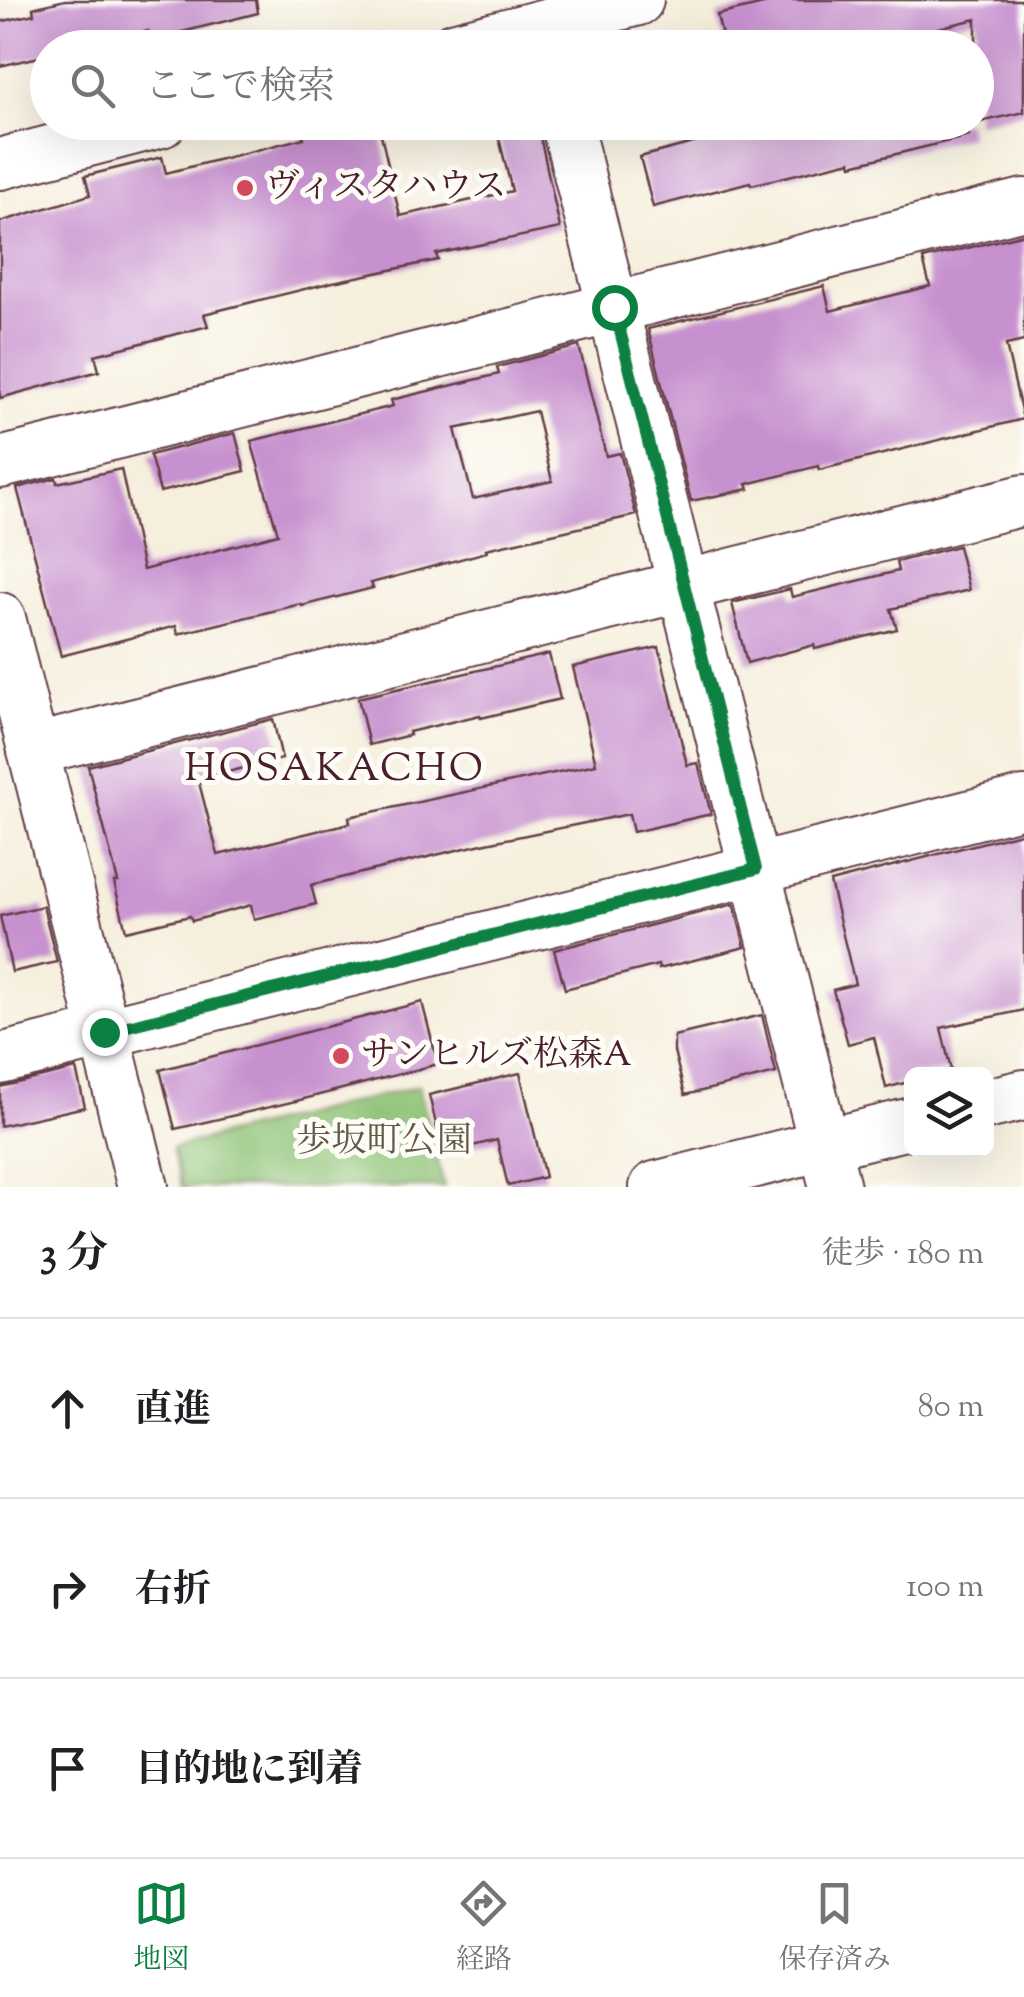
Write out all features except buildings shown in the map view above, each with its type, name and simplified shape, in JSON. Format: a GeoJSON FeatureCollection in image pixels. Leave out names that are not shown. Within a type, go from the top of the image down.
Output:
{"type":"FeatureCollection","features":[{"type":"Feature","properties":{"kind":"street"},"geometry":{"type":"LineString","coordinates":[[542,24],[638,0]]}},
{"type":"Feature","properties":{"kind":"street"},"geometry":{"type":"LineString","coordinates":[[0,164],[92,140]]}},
{"type":"Feature","properties":{"kind":"street"},"geometry":{"type":"LineString","coordinates":[[571,140],[829,1166]]}},
{"type":"Feature","properties":{"kind":"street"},"geometry":{"type":"LineString","coordinates":[[0,463],[1024,204]]}},
{"type":"Feature","properties":{"kind":"street"},"geometry":{"type":"LineString","coordinates":[[25,775],[683,585],[1024,500]]}},
{"type":"Feature","properties":{"kind":"street"},"geometry":{"type":"LineString","coordinates":[[0,618],[25,775],[104,1032],[142,1187]]}},
{"type":"Feature","properties":{"kind":"street"},"geometry":{"type":"LineString","coordinates":[[0,1059],[1024,802]]}},
{"type":"Feature","properties":{"kind":"street"},"geometry":{"type":"LineString","coordinates":[[994,1102],[1024,1094]]}},
{"type":"Feature","properties":{"kind":"street"},"geometry":{"type":"LineString","coordinates":[[655,1187],[829,1166],[904,1127]]}},
{"type":"Feature","properties":{"kind":"green space","name":"歩坂町公園"},"geometry":{"type":"Polygon","coordinates":[[[419,1086],[444,1187],[182,1187],[172,1148],[419,1086]]]}},
{"type":"Feature","properties":{"kind":"place","name":"ヴィスタハウス"},"geometry":{"type":"Point","coordinates":[245,188]}},
{"type":"Feature","properties":{"kind":"place","name":"サンヒルズ松森A"},"geometry":{"type":"Point","coordinates":[341,1056]}},
{"type":"Feature","properties":{"kind":"district","name":"HOSAKACHO"},"geometry":{"type":"Point","coordinates":[335,770]}},
{"type":"Feature","properties":{"kind":"route"},"geometry":{"type":"LineString","coordinates":[[104,1032],[756,869],[614,307]]}}]}
